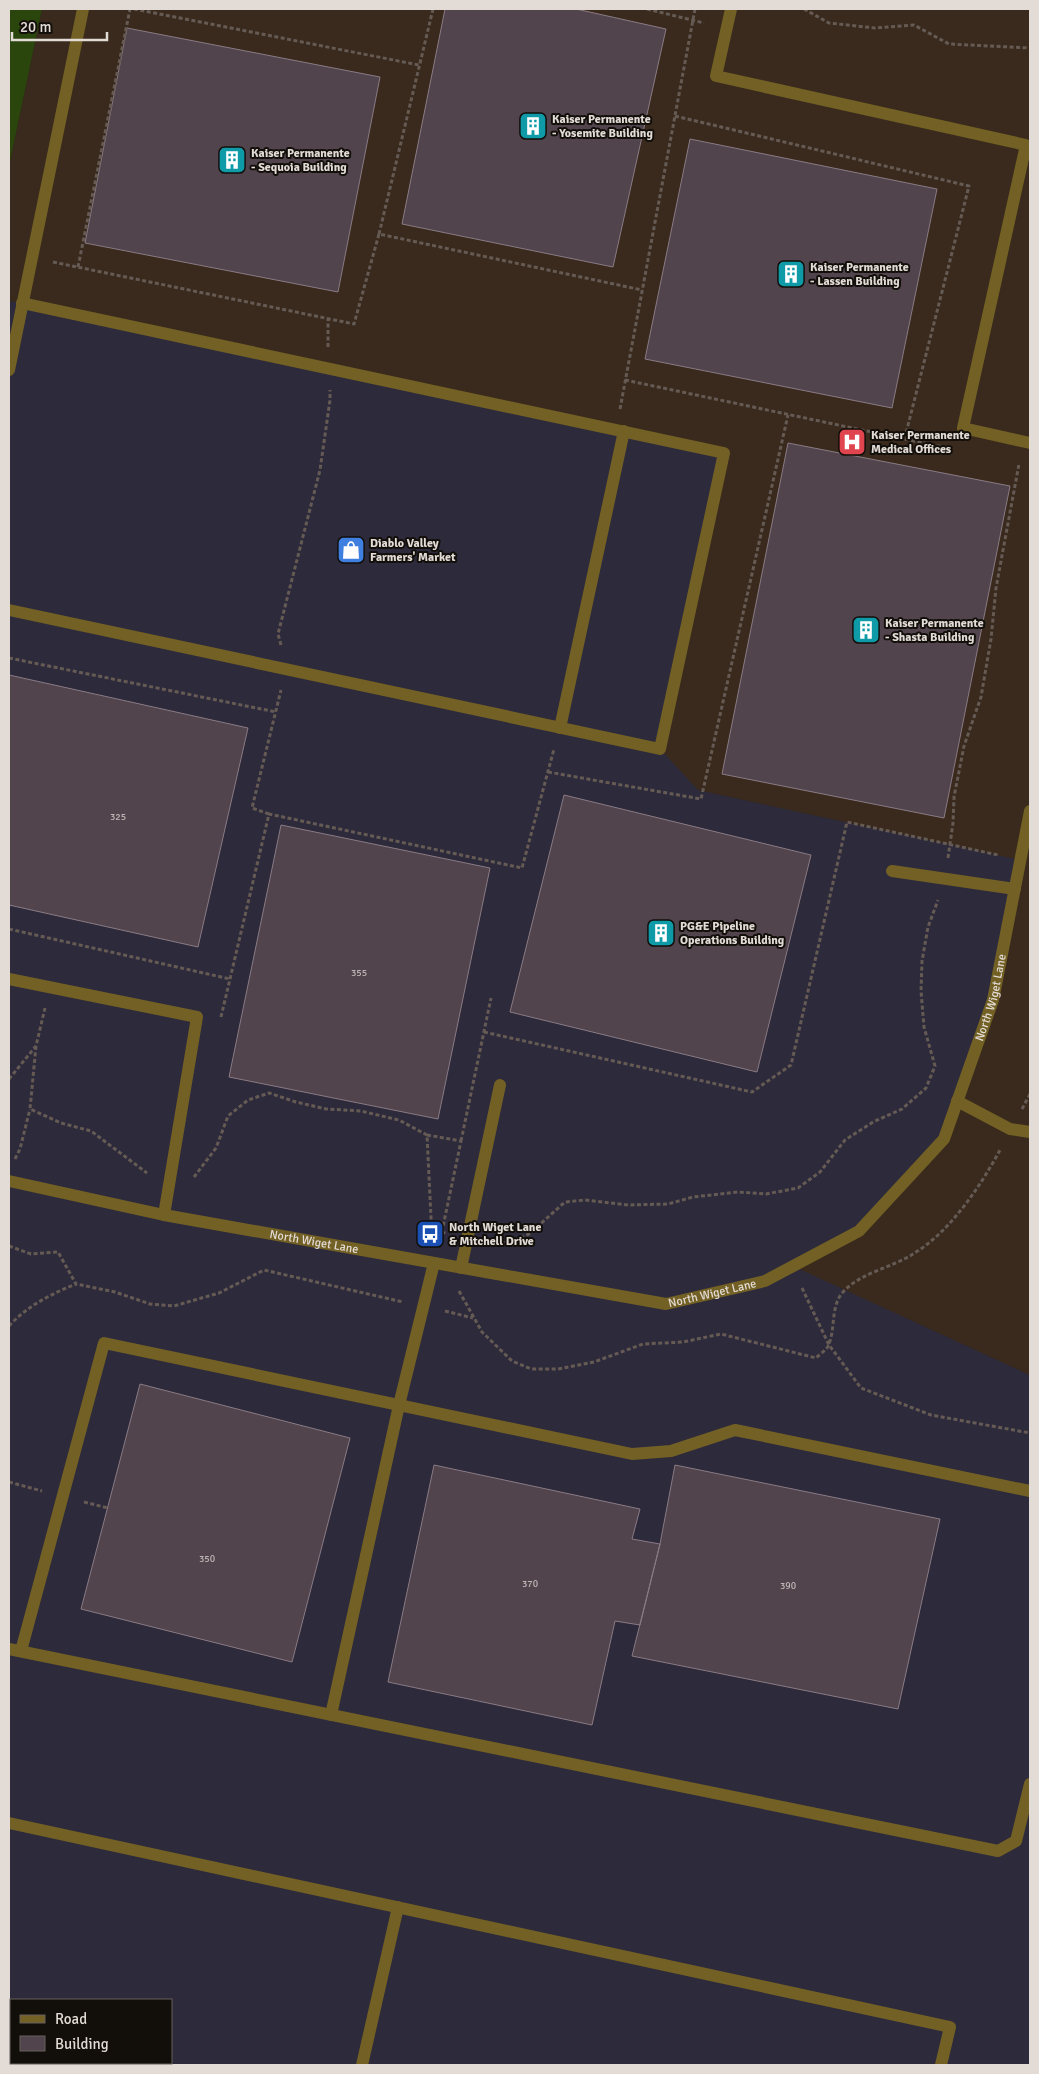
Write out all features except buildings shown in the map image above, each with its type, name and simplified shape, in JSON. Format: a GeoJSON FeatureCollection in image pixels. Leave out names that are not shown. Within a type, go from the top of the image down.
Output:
{"type":"FeatureCollection","features":[{"type":"Feature","properties":{"kind":"street"},"geometry":{"type":"LineString","coordinates":[[9,370],[83,9]]}},
{"type":"Feature","properties":{"kind":"street"},"geometry":{"type":"LineString","coordinates":[[731,9],[716,76],[1026,145],[963,428],[1027,442]]}},
{"type":"Feature","properties":{"kind":"street"},"geometry":{"type":"LineString","coordinates":[[9,610],[660,749],[724,453],[22,303]]}},
{"type":"Feature","properties":{"kind":"street"},"geometry":{"type":"LineString","coordinates":[[560,728],[620,431]]}},
{"type":"Feature","properties":{"kind":"street","name":"North Wiget Lane"},"geometry":{"type":"LineString","coordinates":[[9,1181],[164,1215],[666,1304],[765,1281],[859,1231],[944,1139],[993,1000],[1030,811]]}},
{"type":"Feature","properties":{"kind":"street"},"geometry":{"type":"LineString","coordinates":[[892,871],[1015,889]]}},
{"type":"Feature","properties":{"kind":"street"},"geometry":{"type":"LineString","coordinates":[[9,979],[197,1017],[164,1215]]}},
{"type":"Feature","properties":{"kind":"street"},"geometry":{"type":"LineString","coordinates":[[461,1268],[500,1085]]}},
{"type":"Feature","properties":{"kind":"street"},"geometry":{"type":"LineString","coordinates":[[958,1101],[1010,1129],[1030,1132]]}},
{"type":"Feature","properties":{"kind":"street"},"geometry":{"type":"LineString","coordinates":[[331,1715],[399,1405],[424,1306],[439,1264]]}},
{"type":"Feature","properties":{"kind":"street"},"geometry":{"type":"LineString","coordinates":[[1030,1491],[735,1430],[671,1451],[632,1454],[104,1343],[15,1650],[998,1851],[1016,1841],[1030,1784]]}},
{"type":"Feature","properties":{"kind":"street"},"geometry":{"type":"LineString","coordinates":[[9,1823],[950,2027],[941,2065]]}},
{"type":"Feature","properties":{"kind":"street"},"geometry":{"type":"LineString","coordinates":[[362,2065],[398,1907]]}},
{"type":"Feature","properties":{"kind":"path"},"geometry":{"type":"LineString","coordinates":[[78,268],[130,9]]}},
{"type":"Feature","properties":{"kind":"path"},"geometry":{"type":"LineString","coordinates":[[134,9],[418,65]]}},
{"type":"Feature","properties":{"kind":"path"},"geometry":{"type":"LineString","coordinates":[[32,258],[354,324],[379,234],[418,65],[433,9]]}},
{"type":"Feature","properties":{"kind":"path"},"geometry":{"type":"LineString","coordinates":[[647,9],[726,29]]}},
{"type":"Feature","properties":{"kind":"path"},"geometry":{"type":"LineString","coordinates":[[620,431],[625,380],[695,9]]}},
{"type":"Feature","properties":{"kind":"path"},"geometry":{"type":"LineString","coordinates":[[804,9],[829,23],[875,28],[914,25],[949,44],[1030,48]]}},
{"type":"Feature","properties":{"kind":"path"},"geometry":{"type":"LineString","coordinates":[[676,116],[969,186],[906,433]]}},
{"type":"Feature","properties":{"kind":"path"},"geometry":{"type":"LineString","coordinates":[[379,234],[642,290]]}},
{"type":"Feature","properties":{"kind":"path"},"geometry":{"type":"LineString","coordinates":[[328,318],[330,400],[320,470],[278,634],[286,670],[252,808],[269,814],[522,868],[560,728]]}},
{"type":"Feature","properties":{"kind":"path"},"geometry":{"type":"LineString","coordinates":[[625,380],[962,451]]}},
{"type":"Feature","properties":{"kind":"path"},"geometry":{"type":"LineString","coordinates":[[548,772],[701,799],[788,415]]}},
{"type":"Feature","properties":{"kind":"path"},"geometry":{"type":"LineString","coordinates":[[435,1232],[508,1243],[529,1234],[565,1202],[586,1200],[628,1206],[658,1205],[693,1197],[738,1192],[766,1194],[798,1188],[820,1172],[845,1140],[873,1122],[902,1109],[926,1088],[935,1066],[924,1027],[921,991],[922,961],[928,927],[945,879],[954,798],[964,746],[981,698],[991,639],[996,588],[1020,463],[1027,442]]}},
{"type":"Feature","properties":{"kind":"path"},"geometry":{"type":"LineString","coordinates":[[1010,461],[1025,465]]}},
{"type":"Feature","properties":{"kind":"path"},"geometry":{"type":"LineString","coordinates":[[9,658],[276,712]]}},
{"type":"Feature","properties":{"kind":"path"},"geometry":{"type":"LineString","coordinates":[[219,1024],[269,814]]}},
{"type":"Feature","properties":{"kind":"path"},"geometry":{"type":"LineString","coordinates":[[484,1032],[752,1092],[791,1065],[847,822],[1021,860]]}},
{"type":"Feature","properties":{"kind":"path"},"geometry":{"type":"LineString","coordinates":[[9,929],[230,978]]}},
{"type":"Feature","properties":{"kind":"path"},"geometry":{"type":"LineString","coordinates":[[12,1166],[20,1149],[30,1109],[36,1046],[51,987]]}},
{"type":"Feature","properties":{"kind":"path"},"geometry":{"type":"LineString","coordinates":[[427,1135],[431,1218],[439,1246],[491,998]]}},
{"type":"Feature","properties":{"kind":"path"},"geometry":{"type":"LineString","coordinates":[[9,1079],[36,1046]]}},
{"type":"Feature","properties":{"kind":"path"},"geometry":{"type":"LineString","coordinates":[[195,1166],[191,1181],[216,1148],[228,1116],[248,1100],[269,1093],[326,1109],[361,1111],[399,1120],[427,1135],[461,1141]]}},
{"type":"Feature","properties":{"kind":"path"},"geometry":{"type":"LineString","coordinates":[[439,1264],[482,1332],[512,1361],[531,1369],[558,1369],[594,1362],[643,1344],[683,1342],[721,1334],[816,1358],[829,1346],[836,1304],[845,1290],[864,1278],[913,1254],[942,1232],[985,1178],[1030,1094]]}},
{"type":"Feature","properties":{"kind":"path"},"geometry":{"type":"LineString","coordinates":[[30,1109],[62,1123],[91,1131],[146,1172],[171,1177]]}},
{"type":"Feature","properties":{"kind":"path"},"geometry":{"type":"LineString","coordinates":[[9,1246],[31,1254],[58,1252],[76,1284]]}},
{"type":"Feature","properties":{"kind":"path"},"geometry":{"type":"LineString","coordinates":[[793,1266],[829,1346],[861,1388],[930,1415],[1030,1433]]}},
{"type":"Feature","properties":{"kind":"path"},"geometry":{"type":"LineString","coordinates":[[9,1326],[18,1316],[52,1294],[76,1284],[115,1292],[150,1304],[174,1306],[219,1293],[264,1270],[474,1318]]}},
{"type":"Feature","properties":{"kind":"shaded area","name":"Kaiser Permanente Medical Offices"},"geometry":{"type":"Polygon","coordinates":[[[42,9],[1030,9],[1030,1375],[793,1266],[859,1231],[944,1139],[993,1000],[1020,860],[698,790],[660,749],[724,453],[9,301],[9,166],[42,9]]]}},
{"type":"Feature","properties":{"kind":"shaded area"},"geometry":{"type":"Polygon","coordinates":[[[9,293],[719,450],[699,790],[1021,860],[993,1000],[944,1139],[859,1231],[794,1266],[1030,1375],[1030,2065],[9,2065],[9,293]]]}},
{"type":"Feature","properties":{"kind":"green space"},"geometry":{"type":"Polygon","coordinates":[[[9,9],[42,9],[9,166],[9,9]]]}},
{"type":"Feature","properties":{"kind":"place","name":"Kaiser Permanente - Yosemite Building"},"geometry":{"type":"Point","coordinates":[533,126]}},
{"type":"Feature","properties":{"kind":"place","name":"Kaiser Permanente - Sequoia Building"},"geometry":{"type":"Point","coordinates":[232,160]}},
{"type":"Feature","properties":{"kind":"place","name":"Kaiser Permanente - Lassen Building"},"geometry":{"type":"Point","coordinates":[791,274]}},
{"type":"Feature","properties":{"kind":"place","name":"Kaiser Permanente Medical Offices"},"geometry":{"type":"Point","coordinates":[852,442]}},
{"type":"Feature","properties":{"kind":"place","name":"Diablo Valley Farmers' Market"},"geometry":{"type":"Point","coordinates":[351,550]}},
{"type":"Feature","properties":{"kind":"place","name":"Kaiser Permanente - Shasta Building"},"geometry":{"type":"Point","coordinates":[866,630]}},
{"type":"Feature","properties":{"kind":"place","name":"PG&E Pipeline Operations Building"},"geometry":{"type":"Point","coordinates":[661,933]}},
{"type":"Feature","properties":{"kind":"place","name":"North Wiget Lane & Mitchell Drive"},"geometry":{"type":"Point","coordinates":[430,1234]}}]}
